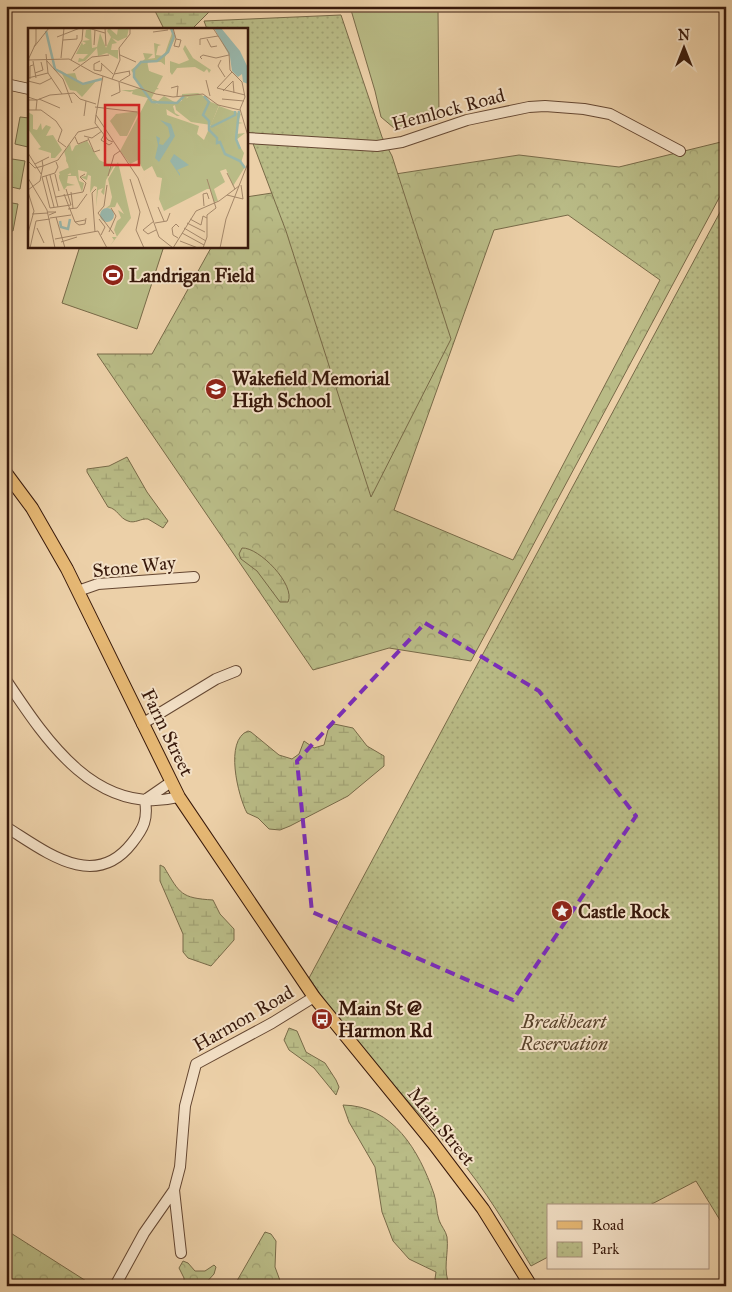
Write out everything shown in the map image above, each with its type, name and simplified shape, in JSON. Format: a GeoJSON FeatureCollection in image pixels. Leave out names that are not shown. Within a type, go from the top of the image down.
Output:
{"type":"FeatureCollection","features":[{"type":"Feature","properties":{"kind":"main road","name":"Farm Street"},"geometry":{"type":"LineString","coordinates":[[6,473],[46,530],[179,797],[314,997]]}},
{"type":"Feature","properties":{"kind":"main road","name":"Main Street"},"geometry":{"type":"LineString","coordinates":[[314,997],[433,1143],[483,1209],[531,1286]]}},
{"type":"Feature","properties":{"kind":"street"},"geometry":{"type":"LineString","coordinates":[[6,84],[28,89]]}},
{"type":"Feature","properties":{"kind":"street","name":"Hemlock Road"},"geometry":{"type":"LineString","coordinates":[[248,138],[377,146],[402,142],[445,126],[505,111],[545,106],[610,114],[680,151]]}},
{"type":"Feature","properties":{"kind":"street","name":"Stone Way"},"geometry":{"type":"LineString","coordinates":[[78,591],[98,584],[194,577]]}},
{"type":"Feature","properties":{"kind":"street"},"geometry":{"type":"LineString","coordinates":[[142,724],[216,679],[236,672]]}},
{"type":"Feature","properties":{"kind":"street"},"geometry":{"type":"LineString","coordinates":[[6,680],[44,734],[82,772],[117,795],[155,801],[179,797]]}},
{"type":"Feature","properties":{"kind":"street"},"geometry":{"type":"LineString","coordinates":[[145,800],[171,782]]}},
{"type":"Feature","properties":{"kind":"street"},"geometry":{"type":"LineString","coordinates":[[6,827],[63,860],[80,866],[97,866],[118,857],[144,828],[147,816],[145,800]]}},
{"type":"Feature","properties":{"kind":"street","name":"Harmon Road"},"geometry":{"type":"LineString","coordinates":[[174,1190],[180,1167],[185,1106],[196,1064],[272,1023],[314,997]]}},
{"type":"Feature","properties":{"kind":"street"},"geometry":{"type":"LineString","coordinates":[[174,1190],[181,1253]]}},
{"type":"Feature","properties":{"kind":"street"},"geometry":{"type":"LineString","coordinates":[[115,1286],[144,1233],[174,1190]]}},
{"type":"Feature","properties":{"kind":"highlighted area"},"geometry":{"type":"Polygon","coordinates":[[[425,623],[539,691],[636,816],[513,1000],[312,912],[297,761],[425,623]]]}},
{"type":"Feature","properties":{"kind":"green space"},"geometry":{"type":"Polygon","coordinates":[[[215,6],[193,28],[164,28],[155,11],[147,7],[215,6]]]}},
{"type":"Feature","properties":{"kind":"green space"},"geometry":{"type":"Polygon","coordinates":[[[375,6],[433,6],[438,10],[439,119],[394,128],[381,117],[351,10],[375,6]]]}},
{"type":"Feature","properties":{"kind":"green space"},"geometry":{"type":"Polygon","coordinates":[[[341,15],[382,137],[392,156],[451,339],[371,497],[286,231],[248,130],[248,28],[207,28],[204,21],[341,15]]]}},
{"type":"Feature","properties":{"kind":"green space"},"geometry":{"type":"Polygon","coordinates":[[[20,117],[28,118],[28,147],[15,144],[20,117]]]}},
{"type":"Feature","properties":{"kind":"green space"},"geometry":{"type":"Polygon","coordinates":[[[725,141],[726,185],[471,661],[389,648],[313,670],[97,354],[152,354],[211,248],[248,248],[248,197],[519,155],[619,167],[725,141]],[[568,215],[494,230],[394,510],[513,560],[660,280],[568,215]]]}},
{"type":"Feature","properties":{"kind":"green space"},"geometry":{"type":"Polygon","coordinates":[[[12,159],[25,161],[20,189],[7,186],[12,159]]]}},
{"type":"Feature","properties":{"kind":"green space","name":"Breakheart Reservation"},"geometry":{"type":"Polygon","coordinates":[[[726,201],[726,1230],[696,1181],[652,1204],[547,1204],[547,1258],[531,1266],[496,1209],[457,1156],[361,1047],[325,1002],[309,978],[726,201]]]}},
{"type":"Feature","properties":{"kind":"green space"},"geometry":{"type":"Polygon","coordinates":[[[6,202],[18,204],[13,231],[6,230],[6,202]]]}},
{"type":"Feature","properties":{"kind":"green space","name":"Landrigan Field"},"geometry":{"type":"Polygon","coordinates":[[[79,248],[163,248],[137,329],[62,303],[79,248]]]}},
{"type":"Feature","properties":{"kind":"green space"},"geometry":{"type":"Polygon","coordinates":[[[127,457],[147,492],[168,521],[163,528],[148,519],[131,522],[122,518],[108,507],[87,472],[87,469],[109,466],[127,457]]]}},
{"type":"Feature","properties":{"kind":"green space"},"geometry":{"type":"Polygon","coordinates":[[[242,548],[249,549],[257,554],[274,568],[287,586],[288,602],[280,602],[257,571],[241,559],[239,554],[242,548]]]}},
{"type":"Feature","properties":{"kind":"green space"},"geometry":{"type":"Polygon","coordinates":[[[334,724],[353,728],[367,746],[384,756],[384,766],[348,796],[280,830],[269,829],[258,818],[247,813],[240,794],[235,769],[236,745],[241,736],[248,731],[251,732],[279,755],[292,759],[299,754],[304,741],[314,748],[324,745],[328,730],[334,724]]]}},
{"type":"Feature","properties":{"kind":"green space"},"geometry":{"type":"Polygon","coordinates":[[[160,865],[164,867],[178,889],[183,893],[194,898],[213,900],[220,914],[234,929],[234,940],[211,966],[188,958],[183,952],[183,934],[160,881],[160,865]]]}},
{"type":"Feature","properties":{"kind":"green space"},"geometry":{"type":"Polygon","coordinates":[[[289,1028],[297,1031],[306,1052],[325,1063],[339,1087],[336,1095],[314,1068],[289,1050],[284,1040],[289,1028]]]}},
{"type":"Feature","properties":{"kind":"green space"},"geometry":{"type":"Polygon","coordinates":[[[343,1105],[361,1107],[376,1113],[402,1133],[412,1147],[428,1178],[435,1197],[437,1214],[446,1235],[446,1274],[450,1286],[434,1286],[436,1272],[409,1259],[393,1241],[382,1212],[375,1167],[349,1122],[343,1105]]]}},
{"type":"Feature","properties":{"kind":"green space"},"geometry":{"type":"Polygon","coordinates":[[[6,1230],[94,1286],[6,1286],[6,1230]]]}},
{"type":"Feature","properties":{"kind":"green space"},"geometry":{"type":"Polygon","coordinates":[[[265,1232],[271,1234],[276,1241],[275,1267],[282,1286],[234,1286],[265,1232]]]}},
{"type":"Feature","properties":{"kind":"green space"},"geometry":{"type":"Polygon","coordinates":[[[183,1261],[188,1263],[195,1271],[205,1271],[214,1265],[216,1267],[214,1274],[203,1286],[184,1286],[184,1278],[179,1268],[183,1261]]]}},
{"type":"Feature","properties":{"kind":"place","name":"Landrigan Field"},"geometry":{"type":"Point","coordinates":[113,275]}},
{"type":"Feature","properties":{"kind":"place","name":"Wakefield Memorial High School"},"geometry":{"type":"Point","coordinates":[216,389]}},
{"type":"Feature","properties":{"kind":"place","name":"Castle Rock"},"geometry":{"type":"Point","coordinates":[562,911]}},
{"type":"Feature","properties":{"kind":"place","name":"Main St @ Harmon Rd"},"geometry":{"type":"Point","coordinates":[322,1019]}}]}
